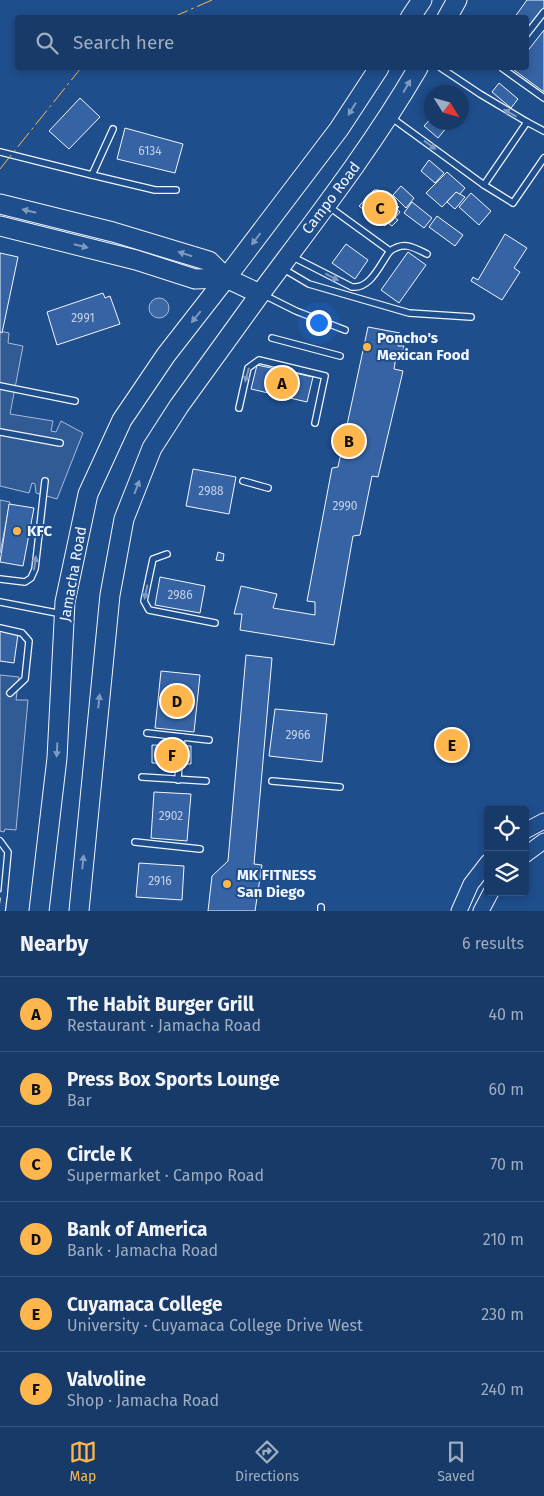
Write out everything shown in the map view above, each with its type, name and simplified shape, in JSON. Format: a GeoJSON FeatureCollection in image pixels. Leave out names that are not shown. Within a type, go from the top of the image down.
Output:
{"type":"FeatureCollection","features":[{"type":"Feature","properties":{"kind":"main road"},"geometry":{"type":"LineString","coordinates":[[412,15],[422,0]]}},
{"type":"Feature","properties":{"kind":"main road"},"geometry":{"type":"LineString","coordinates":[[449,15],[457,0]]}},
{"type":"Feature","properties":{"kind":"main road"},"geometry":{"type":"LineString","coordinates":[[226,278],[339,129],[378,70]]}},
{"type":"Feature","properties":{"kind":"main road","name":"Campo Road"},"geometry":{"type":"LineString","coordinates":[[260,294],[390,116],[417,70]]}},
{"type":"Feature","properties":{"kind":"main road"},"geometry":{"type":"LineString","coordinates":[[0,204],[113,232],[209,261],[226,278],[260,294],[179,406],[152,448],[124,519],[110,595],[79,911]]}},
{"type":"Feature","properties":{"kind":"main road"},"geometry":{"type":"LineString","coordinates":[[0,226],[136,260],[195,279],[226,278]]}},
{"type":"Feature","properties":{"kind":"main road","name":"Jamacha Road"},"geometry":{"type":"LineString","coordinates":[[39,911],[57,758],[64,615],[88,494],[122,420],[166,355],[226,278]]}},
{"type":"Feature","properties":{"kind":"street"},"geometry":{"type":"LineString","coordinates":[[529,829],[544,821]]}},
{"type":"Feature","properties":{"kind":"street"},"geometry":{"type":"LineString","coordinates":[[529,852],[544,841]]}},
{"type":"Feature","properties":{"kind":"street"},"geometry":{"type":"LineString","coordinates":[[459,911],[472,884],[484,868]]}},
{"type":"Feature","properties":{"kind":"street"},"geometry":{"type":"LineString","coordinates":[[481,911],[489,896]]}},
{"type":"Feature","properties":{"kind":"lane"},"geometry":{"type":"LineString","coordinates":[[529,31],[544,12]]}},
{"type":"Feature","properties":{"kind":"lane"},"geometry":{"type":"LineString","coordinates":[[444,70],[480,94],[544,131]]}},
{"type":"Feature","properties":{"kind":"lane"},"geometry":{"type":"LineString","coordinates":[[505,70],[544,98]]}},
{"type":"Feature","properties":{"kind":"lane"},"geometry":{"type":"LineString","coordinates":[[390,116],[484,185],[513,203],[544,158]]}},
{"type":"Feature","properties":{"kind":"lane"},"geometry":{"type":"LineString","coordinates":[[484,185],[526,122]]}},
{"type":"Feature","properties":{"kind":"lane"},"geometry":{"type":"LineString","coordinates":[[92,175],[113,129]]}},
{"type":"Feature","properties":{"kind":"lane"},"geometry":{"type":"LineString","coordinates":[[0,152],[155,190],[176,190]]}},
{"type":"Feature","properties":{"kind":"lane"},"geometry":{"type":"LineString","coordinates":[[326,204],[390,251]]}},
{"type":"Feature","properties":{"kind":"lane"},"geometry":{"type":"LineString","coordinates":[[285,261],[359,288],[368,283],[390,251],[395,247],[408,244],[427,254]]}},
{"type":"Feature","properties":{"kind":"lane"},"geometry":{"type":"LineString","coordinates":[[285,261],[309,284],[409,313],[471,317]]}},
{"type":"Feature","properties":{"kind":"lane"},"geometry":{"type":"LineString","coordinates":[[260,294],[344,330]]}},
{"type":"Feature","properties":{"kind":"lane"},"geometry":{"type":"LineString","coordinates":[[272,338],[340,356]]}},
{"type":"Feature","properties":{"kind":"lane"},"geometry":{"type":"LineString","coordinates":[[239,408],[248,368],[259,360],[325,376],[315,423]]}},
{"type":"Feature","properties":{"kind":"lane"},"geometry":{"type":"LineString","coordinates":[[0,386],[75,401]]}},
{"type":"Feature","properties":{"kind":"lane"},"geometry":{"type":"LineString","coordinates":[[0,432],[60,443]]}},
{"type":"Feature","properties":{"kind":"lane"},"geometry":{"type":"LineString","coordinates":[[0,578],[25,582],[31,578],[34,569],[45,481]]}},
{"type":"Feature","properties":{"kind":"lane"},"geometry":{"type":"LineString","coordinates":[[243,481],[268,488]]}},
{"type":"Feature","properties":{"kind":"lane"},"geometry":{"type":"LineString","coordinates":[[167,554],[153,559],[144,601],[149,610],[215,623]]}},
{"type":"Feature","properties":{"kind":"lane"},"geometry":{"type":"LineString","coordinates":[[0,602],[64,615]]}},
{"type":"Feature","properties":{"kind":"lane"},"geometry":{"type":"LineString","coordinates":[[0,628],[22,633],[29,641],[26,679],[10,693]]}},
{"type":"Feature","properties":{"kind":"lane"},"geometry":{"type":"LineString","coordinates":[[147,733],[209,740]]}},
{"type":"Feature","properties":{"kind":"lane"},"geometry":{"type":"LineString","coordinates":[[181,746],[182,737]]}},
{"type":"Feature","properties":{"kind":"lane"},"geometry":{"type":"LineString","coordinates":[[178,780],[179,764]]}},
{"type":"Feature","properties":{"kind":"lane"},"geometry":{"type":"LineString","coordinates":[[142,777],[206,781]]}},
{"type":"Feature","properties":{"kind":"lane"},"geometry":{"type":"LineString","coordinates":[[272,781],[340,787]]}},
{"type":"Feature","properties":{"kind":"lane"},"geometry":{"type":"LineString","coordinates":[[0,841],[8,852],[2,895],[2,911]]}},
{"type":"Feature","properties":{"kind":"lane"},"geometry":{"type":"LineString","coordinates":[[134,842],[200,849]]}},
{"type":"Feature","properties":{"kind":"shaded area"},"geometry":{"type":"Polygon","coordinates":[[[159,298],[166,301],[169,308],[166,315],[159,318],[152,315],[149,308],[152,301],[159,298]]]}},
{"type":"Feature","properties":{"kind":"shaded area"},"geometry":{"type":"Polygon","coordinates":[[[0,331],[9,333],[8,343],[23,346],[10,414],[53,421],[51,431],[56,432],[61,421],[83,433],[57,499],[36,493],[35,484],[32,483],[29,493],[0,486],[0,331]]]}},
{"type":"Feature","properties":{"kind":"shaded area"},"geometry":{"type":"Polygon","coordinates":[[[0,500],[10,502],[0,553],[0,500]]]}},
{"type":"Feature","properties":{"kind":"shaded area"},"geometry":{"type":"Polygon","coordinates":[[[0,675],[19,677],[16,700],[28,700],[16,830],[5,829],[4,832],[0,831],[0,675]]]}},
{"type":"Feature","properties":{"kind":"building"},"geometry":{"type":"Polygon","coordinates":[[[527,0],[544,0],[544,8],[529,27],[529,15],[516,15],[527,0]]]}},
{"type":"Feature","properties":{"kind":"building"},"geometry":{"type":"Polygon","coordinates":[[[544,30],[544,92],[514,70],[529,70],[529,49],[544,30]]]}},
{"type":"Feature","properties":{"kind":"building"},"geometry":{"type":"Polygon","coordinates":[[[499,83],[518,99],[511,108],[492,92],[499,83]]]}},
{"type":"Feature","properties":{"kind":"building"},"geometry":{"type":"Polygon","coordinates":[[[80,98],[100,117],[69,149],[49,131],[80,98]]]}},
{"type":"Feature","properties":{"kind":"building"},"geometry":{"type":"Polygon","coordinates":[[[125,128],[183,144],[175,173],[117,159],[125,128]]]}},
{"type":"Feature","properties":{"kind":"building"},"geometry":{"type":"Polygon","coordinates":[[[429,130],[444,130],[438,138],[429,130]]]}},
{"type":"Feature","properties":{"kind":"building"},"geometry":{"type":"Polygon","coordinates":[[[429,160],[444,173],[435,183],[421,171],[429,160]]]}},
{"type":"Feature","properties":{"kind":"building"},"geometry":{"type":"Polygon","coordinates":[[[447,172],[465,188],[459,195],[456,192],[442,207],[426,193],[447,172]]]}},
{"type":"Feature","properties":{"kind":"building"},"geometry":{"type":"Polygon","coordinates":[[[401,186],[414,198],[406,208],[393,195],[401,186]]]}},
{"type":"Feature","properties":{"kind":"building"},"geometry":{"type":"Polygon","coordinates":[[[374,190],[379,190],[399,207],[397,209],[400,212],[395,218],[398,220],[392,226],[388,223],[385,226],[359,206],[374,190]]]}},
{"type":"Feature","properties":{"kind":"building"},"geometry":{"type":"Polygon","coordinates":[[[456,192],[465,197],[455,209],[447,202],[456,192]]]}},
{"type":"Feature","properties":{"kind":"building"},"geometry":{"type":"Polygon","coordinates":[[[471,193],[491,211],[479,225],[459,207],[471,193]]]}},
{"type":"Feature","properties":{"kind":"building"},"geometry":{"type":"Polygon","coordinates":[[[412,202],[432,218],[424,228],[404,213],[412,202]]]}},
{"type":"Feature","properties":{"kind":"building"},"geometry":{"type":"Polygon","coordinates":[[[437,216],[463,235],[455,246],[429,227],[437,216]]]}},
{"type":"Feature","properties":{"kind":"building"},"geometry":{"type":"Polygon","coordinates":[[[505,234],[527,248],[514,268],[520,272],[502,300],[471,281],[473,277],[478,280],[505,234]]]}},
{"type":"Feature","properties":{"kind":"building"},"geometry":{"type":"Polygon","coordinates":[[[346,244],[368,260],[355,279],[332,263],[346,244]]]}},
{"type":"Feature","properties":{"kind":"building"},"geometry":{"type":"Polygon","coordinates":[[[408,252],[426,265],[399,303],[381,290],[408,252]]]}},
{"type":"Feature","properties":{"kind":"building"},"geometry":{"type":"Polygon","coordinates":[[[0,253],[18,257],[2,333],[0,332],[0,253]]]}},
{"type":"Feature","properties":{"kind":"building"},"geometry":{"type":"Polygon","coordinates":[[[103,293],[105,298],[110,296],[120,324],[57,345],[47,312],[103,293]]]}},
{"type":"Feature","properties":{"kind":"building"},"geometry":{"type":"Polygon","coordinates":[[[368,327],[400,333],[398,346],[404,346],[401,359],[396,357],[394,369],[403,371],[378,477],[372,476],[360,535],[353,536],[334,645],[240,630],[242,614],[234,614],[241,586],[277,594],[273,608],[315,615],[315,602],[307,601],[332,468],[338,467],[368,327]]]}},
{"type":"Feature","properties":{"kind":"building"},"geometry":{"type":"Polygon","coordinates":[[[257,365],[313,377],[307,402],[251,389],[257,365]]]}},
{"type":"Feature","properties":{"kind":"building"},"geometry":{"type":"Polygon","coordinates":[[[193,469],[236,477],[229,514],[186,506],[193,469]]]}},
{"type":"Feature","properties":{"kind":"building","name":"KFC"},"geometry":{"type":"Polygon","coordinates":[[[9,504],[34,508],[23,566],[0,562],[9,504]]]}},
{"type":"Feature","properties":{"kind":"building"},"geometry":{"type":"Polygon","coordinates":[[[218,552],[224,554],[223,561],[216,560],[218,552]]]}},
{"type":"Feature","properties":{"kind":"building"},"geometry":{"type":"Polygon","coordinates":[[[160,577],[205,586],[200,613],[155,605],[160,577]]]}},
{"type":"Feature","properties":{"kind":"building"},"geometry":{"type":"Polygon","coordinates":[[[0,631],[18,634],[14,663],[0,661],[0,631]]]}},
{"type":"Feature","properties":{"kind":"building"},"geometry":{"type":"Polygon","coordinates":[[[246,655],[272,658],[254,864],[262,865],[255,911],[208,911],[212,876],[228,861],[246,655]]]}},
{"type":"Feature","properties":{"kind":"building"},"geometry":{"type":"Polygon","coordinates":[[[161,671],[200,675],[194,732],[155,728],[161,671]]]}},
{"type":"Feature","properties":{"kind":"building"},"geometry":{"type":"Polygon","coordinates":[[[275,709],[327,714],[322,762],[269,756],[275,709]]]}},
{"type":"Feature","properties":{"kind":"building"},"geometry":{"type":"Polygon","coordinates":[[[152,745],[191,746],[191,764],[152,763],[152,745]]]}},
{"type":"Feature","properties":{"kind":"building"},"geometry":{"type":"Polygon","coordinates":[[[154,792],[191,794],[187,841],[151,838],[154,792]]]}},
{"type":"Feature","properties":{"kind":"building"},"geometry":{"type":"Polygon","coordinates":[[[139,863],[184,866],[182,900],[136,897],[139,863]]]}},
{"type":"Feature","properties":{"kind":"power"},"geometry":{"type":"LineString","coordinates":[[178,15],[212,0]]}},
{"type":"Feature","properties":{"kind":"power"},"geometry":{"type":"LineString","coordinates":[[0,169],[79,70]]}},
{"type":"Feature","properties":{"kind":"place","name":"Circle K"},"geometry":{"type":"Point","coordinates":[380,208]}},
{"type":"Feature","properties":{"kind":"place","name":"Poncho's Mexican Food"},"geometry":{"type":"Point","coordinates":[367,347]}},
{"type":"Feature","properties":{"kind":"place","name":"The Habit Burger Grill"},"geometry":{"type":"Point","coordinates":[282,383]}},
{"type":"Feature","properties":{"kind":"place","name":"Press Box Sports Lounge"},"geometry":{"type":"Point","coordinates":[349,441]}},
{"type":"Feature","properties":{"kind":"place","name":"KFC"},"geometry":{"type":"Point","coordinates":[17,531]}},
{"type":"Feature","properties":{"kind":"place","name":"Bank of America"},"geometry":{"type":"Point","coordinates":[177,701]}},
{"type":"Feature","properties":{"kind":"place","name":"Cuyamaca College"},"geometry":{"type":"Point","coordinates":[452,745]}},
{"type":"Feature","properties":{"kind":"place","name":"Valvoline"},"geometry":{"type":"Point","coordinates":[172,755]}},
{"type":"Feature","properties":{"kind":"place","name":"MK FITNESS San Diego"},"geometry":{"type":"Point","coordinates":[227,884]}}]}
